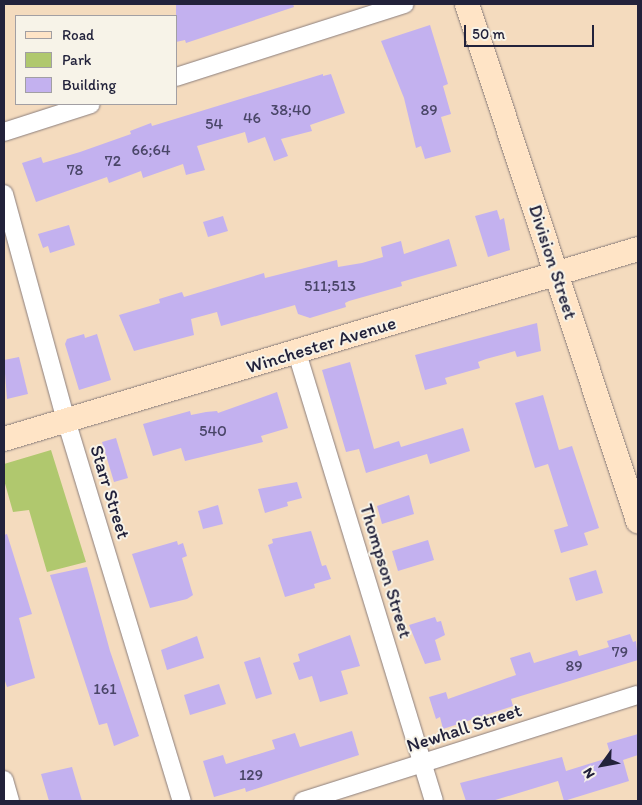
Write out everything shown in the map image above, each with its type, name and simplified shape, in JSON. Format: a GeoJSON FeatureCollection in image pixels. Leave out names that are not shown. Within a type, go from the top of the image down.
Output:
{"type":"FeatureCollection","features":[{"type":"Feature","properties":{"kind":"street"},"geometry":{"type":"LineString","coordinates":[[178,76],[405,4]]}},
{"type":"Feature","properties":{"kind":"street","name":"Division Street"},"geometry":{"type":"LineString","coordinates":[[467,4],[638,521]]}},
{"type":"Feature","properties":{"kind":"street"},"geometry":{"type":"LineString","coordinates":[[4,132],[88,105]]}},
{"type":"Feature","properties":{"kind":"street","name":"Starr Street"},"geometry":{"type":"LineString","coordinates":[[4,194],[66,420],[182,801]]}},
{"type":"Feature","properties":{"kind":"street","name":"Winchester Avenue"},"geometry":{"type":"LineString","coordinates":[[4,438],[297,353],[638,250]]}},
{"type":"Feature","properties":{"kind":"street","name":"Thompson Street"},"geometry":{"type":"LineString","coordinates":[[297,353],[434,801]]}},
{"type":"Feature","properties":{"kind":"street","name":"Newhall Street"},"geometry":{"type":"LineString","coordinates":[[303,801],[638,695]]}},
{"type":"Feature","properties":{"kind":"street"},"geometry":{"type":"LineString","coordinates":[[4,780],[10,801]]}},
{"type":"Feature","properties":{"kind":"green space"},"geometry":{"type":"Polygon","coordinates":[[[51,450],[86,562],[47,572],[29,510],[13,512],[4,480],[4,464],[51,450]]]}},
{"type":"Feature","properties":{"kind":"building"},"geometry":{"type":"Polygon","coordinates":[[[176,4],[293,4],[294,7],[186,43],[185,40],[178,42],[178,15],[176,15],[176,4]]]}},
{"type":"Feature","properties":{"kind":"building"},"geometry":{"type":"Polygon","coordinates":[[[430,25],[448,84],[443,86],[451,114],[441,117],[451,152],[425,159],[421,146],[416,148],[404,98],[381,41],[430,25]]]}},
{"type":"Feature","properties":{"kind":"building"},"geometry":{"type":"Polygon","coordinates":[[[323,74],[323,76],[331,74],[345,113],[310,125],[312,131],[281,139],[288,156],[274,161],[265,137],[248,143],[245,132],[197,146],[205,170],[186,175],[183,164],[143,178],[141,171],[109,183],[107,177],[36,202],[22,163],[41,157],[43,163],[131,134],[130,131],[151,123],[152,126],[323,74]]]}},
{"type":"Feature","properties":{"kind":"building"},"geometry":{"type":"Polygon","coordinates":[[[497,210],[500,220],[504,218],[510,250],[488,257],[475,216],[497,210]]]}},
{"type":"Feature","properties":{"kind":"building"},"geometry":{"type":"Polygon","coordinates":[[[223,216],[228,231],[208,237],[203,222],[223,216]]]}},
{"type":"Feature","properties":{"kind":"building"},"geometry":{"type":"Polygon","coordinates":[[[69,225],[75,245],[50,253],[48,246],[43,248],[38,234],[69,225]]]}},
{"type":"Feature","properties":{"kind":"building"},"geometry":{"type":"Polygon","coordinates":[[[449,239],[457,266],[401,282],[402,286],[349,301],[345,303],[346,307],[310,318],[298,314],[295,305],[221,326],[217,312],[191,319],[194,335],[134,351],[119,315],[160,303],[159,299],[182,292],[184,297],[264,273],[265,278],[337,260],[338,267],[362,263],[383,257],[381,247],[401,241],[404,254],[449,239]]]}},
{"type":"Feature","properties":{"kind":"building"},"geometry":{"type":"Polygon","coordinates":[[[537,323],[541,351],[517,357],[515,351],[486,359],[478,362],[480,368],[445,378],[447,384],[425,390],[415,355],[537,323]]]}},
{"type":"Feature","properties":{"kind":"building"},"geometry":{"type":"Polygon","coordinates":[[[84,334],[85,338],[97,334],[111,380],[79,390],[65,344],[67,339],[84,334]]]}},
{"type":"Feature","properties":{"kind":"building"},"geometry":{"type":"Polygon","coordinates":[[[19,357],[28,394],[7,399],[4,360],[19,357]]]}},
{"type":"Feature","properties":{"kind":"building"},"geometry":{"type":"Polygon","coordinates":[[[350,362],[374,449],[399,441],[401,447],[463,428],[470,451],[430,464],[427,454],[366,473],[359,449],[346,452],[322,370],[350,362]]]}},
{"type":"Feature","properties":{"kind":"building"},"geometry":{"type":"Polygon","coordinates":[[[277,392],[288,428],[261,436],[263,442],[185,461],[181,448],[153,456],[143,424],[190,411],[191,415],[217,411],[218,413],[277,392]]]}},
{"type":"Feature","properties":{"kind":"building"},"geometry":{"type":"Polygon","coordinates":[[[543,395],[559,450],[572,446],[599,528],[584,533],[588,545],[561,553],[554,530],[568,526],[548,464],[535,468],[515,403],[543,395]]]}},
{"type":"Feature","properties":{"kind":"building"},"geometry":{"type":"Polygon","coordinates":[[[116,438],[128,478],[114,482],[102,442],[116,438]]]}},
{"type":"Feature","properties":{"kind":"building"},"geometry":{"type":"Polygon","coordinates":[[[297,482],[302,498],[287,502],[288,506],[265,513],[258,489],[297,482]]]}},
{"type":"Feature","properties":{"kind":"building"},"geometry":{"type":"Polygon","coordinates":[[[409,495],[414,514],[382,524],[377,506],[409,495]]]}},
{"type":"Feature","properties":{"kind":"building"},"geometry":{"type":"Polygon","coordinates":[[[218,505],[223,524],[203,529],[198,511],[218,505]]]}},
{"type":"Feature","properties":{"kind":"building"},"geometry":{"type":"Polygon","coordinates":[[[311,531],[322,566],[326,565],[331,579],[314,584],[315,588],[285,597],[268,545],[273,543],[272,539],[311,531]]]}},
{"type":"Feature","properties":{"kind":"building"},"geometry":{"type":"Polygon","coordinates":[[[7,534],[32,614],[19,618],[35,678],[7,687],[4,678],[4,535],[7,534]]]}},
{"type":"Feature","properties":{"kind":"building"},"geometry":{"type":"Polygon","coordinates":[[[428,540],[434,560],[398,571],[392,551],[428,540]]]}},
{"type":"Feature","properties":{"kind":"building"},"geometry":{"type":"Polygon","coordinates":[[[177,541],[178,545],[183,543],[187,556],[182,558],[193,595],[187,599],[150,608],[132,554],[177,541]]]}},
{"type":"Feature","properties":{"kind":"building"},"geometry":{"type":"Polygon","coordinates":[[[87,567],[110,651],[139,736],[114,746],[107,723],[99,725],[50,575],[87,567]]]}},
{"type":"Feature","properties":{"kind":"building"},"geometry":{"type":"Polygon","coordinates":[[[596,570],[603,593],[576,601],[569,578],[596,570]]]}},
{"type":"Feature","properties":{"kind":"building"},"geometry":{"type":"Polygon","coordinates":[[[435,617],[437,622],[441,621],[445,635],[435,640],[441,660],[425,664],[409,625],[435,617]]]}},
{"type":"Feature","properties":{"kind":"building"},"geometry":{"type":"Polygon","coordinates":[[[630,634],[633,642],[636,641],[638,660],[511,699],[513,706],[443,729],[440,717],[436,719],[429,697],[446,692],[448,699],[516,675],[510,658],[530,652],[534,663],[577,650],[579,656],[609,647],[607,641],[630,634]]]}},
{"type":"Feature","properties":{"kind":"building"},"geometry":{"type":"Polygon","coordinates":[[[350,635],[360,666],[341,671],[348,694],[320,702],[312,676],[299,680],[293,663],[300,661],[298,654],[350,635]]]}},
{"type":"Feature","properties":{"kind":"building"},"geometry":{"type":"Polygon","coordinates":[[[197,636],[204,658],[167,670],[161,650],[197,636]]]}},
{"type":"Feature","properties":{"kind":"building"},"geometry":{"type":"Polygon","coordinates":[[[260,657],[272,694],[256,699],[244,662],[260,657]]]}},
{"type":"Feature","properties":{"kind":"building"},"geometry":{"type":"Polygon","coordinates":[[[219,684],[226,704],[190,715],[184,695],[219,684]]]}},
{"type":"Feature","properties":{"kind":"building"},"geometry":{"type":"Polygon","coordinates":[[[352,731],[359,755],[246,792],[245,788],[214,797],[203,761],[223,755],[226,764],[275,749],[272,740],[295,733],[300,747],[352,731]]]}},
{"type":"Feature","properties":{"kind":"building"},"geometry":{"type":"Polygon","coordinates":[[[638,734],[638,755],[623,760],[629,781],[564,801],[558,781],[492,801],[466,801],[460,783],[562,757],[566,771],[611,757],[607,743],[638,734]]]}},
{"type":"Feature","properties":{"kind":"building"},"geometry":{"type":"Polygon","coordinates":[[[72,767],[82,801],[49,801],[41,774],[72,767]]]}}]}
